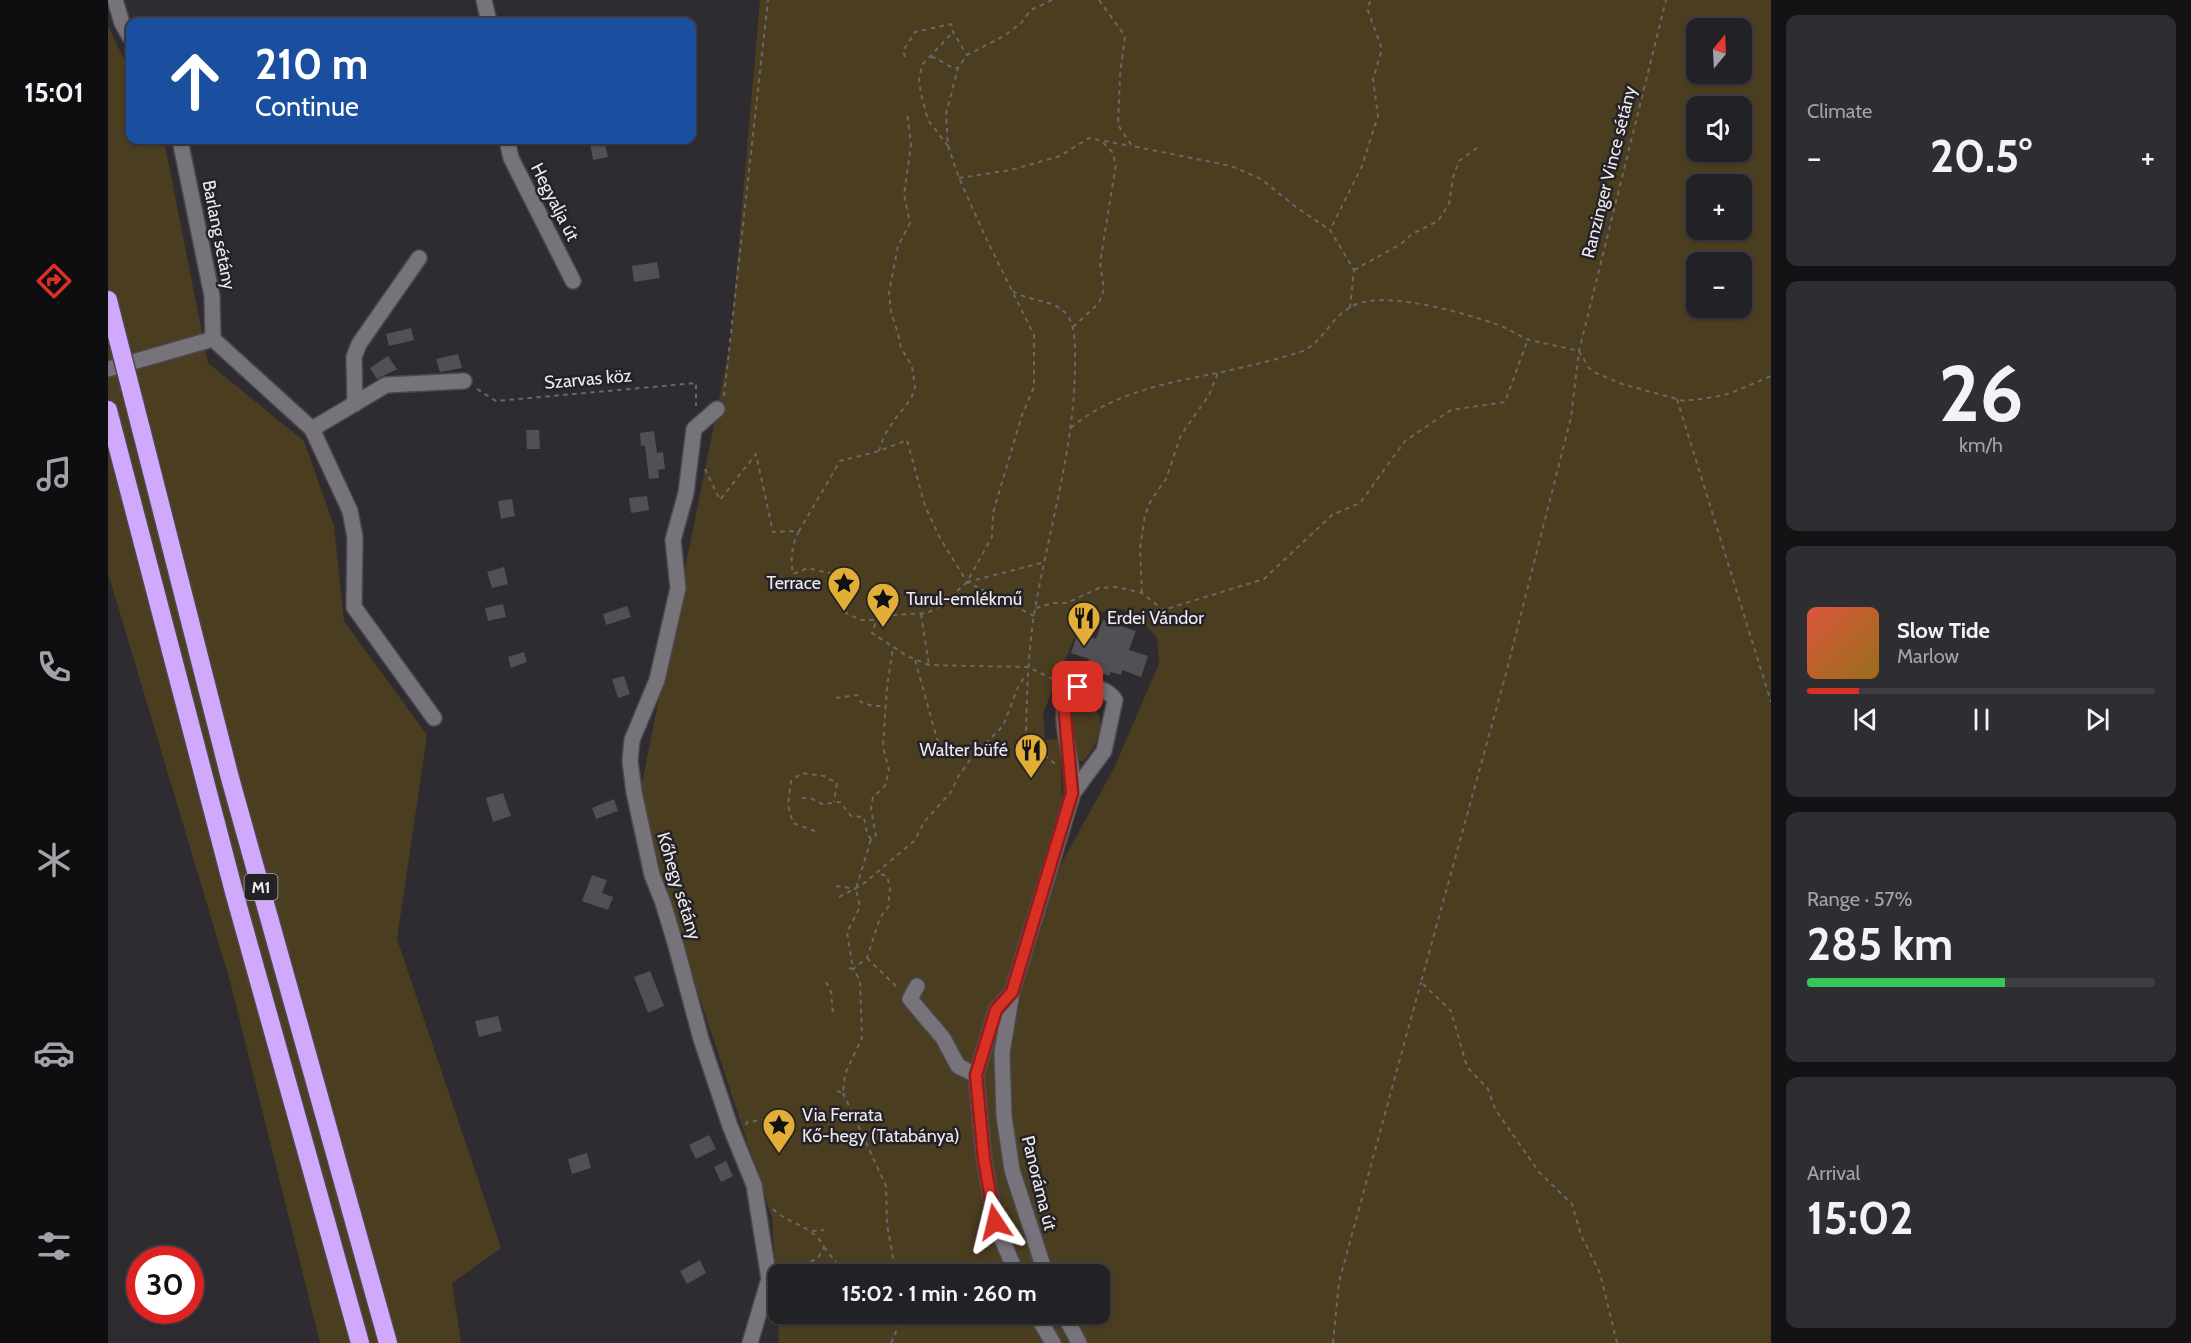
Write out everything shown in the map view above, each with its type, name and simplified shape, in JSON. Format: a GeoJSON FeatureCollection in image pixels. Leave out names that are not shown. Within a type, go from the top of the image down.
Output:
{"type":"FeatureCollection","features":[{"type":"Feature","properties":{"kind":"highway","name":"M1"},"geometry":{"type":"LineString","coordinates":[[110,308],[230,778],[388,1343]]}},
{"type":"Feature","properties":{"kind":"highway","name":"M1"},"geometry":{"type":"LineString","coordinates":[[108,410],[215,825],[360,1343]]}},
{"type":"Feature","properties":{"kind":"street"},"geometry":{"type":"LineString","coordinates":[[115,0],[126,30]]}},
{"type":"Feature","properties":{"kind":"street"},"geometry":{"type":"LineString","coordinates":[[484,0],[488,18]]}},
{"type":"Feature","properties":{"kind":"street","name":"Barlang sétány"},"geometry":{"type":"LineString","coordinates":[[181,144],[212,296],[213,339]]}},
{"type":"Feature","properties":{"kind":"street","name":"Hegyalja út"},"geometry":{"type":"LineString","coordinates":[[508,144],[511,158],[573,281]]}},
{"type":"Feature","properties":{"kind":"street"},"geometry":{"type":"LineString","coordinates":[[355,404],[354,357],[359,344],[419,258]]}},
{"type":"Feature","properties":{"kind":"street"},"geometry":{"type":"LineString","coordinates":[[108,369],[213,339],[312,429],[350,511],[355,537],[354,607],[434,718]]}},
{"type":"Feature","properties":{"kind":"street"},"geometry":{"type":"LineString","coordinates":[[312,429],[391,384],[464,381]]}},
{"type":"Feature","properties":{"kind":"street","name":"Kőhegy sétány"},"geometry":{"type":"LineString","coordinates":[[717,410],[694,429],[686,493],[673,540],[678,588],[657,680],[632,740],[630,761],[634,792],[652,876],[663,903],[701,1039],[735,1138],[754,1185],[768,1279],[750,1343]]}},
{"type":"Feature","properties":{"kind":"street"},"geometry":{"type":"LineString","coordinates":[[1081,686],[1096,688],[1110,694],[1115,700],[1104,752],[1072,793],[1065,715],[1066,700],[1074,689],[1081,686]]}},
{"type":"Feature","properties":{"kind":"street","name":"Panoráma út"},"geometry":{"type":"LineString","coordinates":[[1042,1264],[1012,1170],[1004,1116],[1002,1053],[1012,992],[1072,793]]}},
{"type":"Feature","properties":{"kind":"street"},"geometry":{"type":"LineString","coordinates":[[913,992],[958,1066],[976,1075]]}},
{"type":"Feature","properties":{"kind":"street","name":"Panoráma út"},"geometry":{"type":"LineString","coordinates":[[1012,992],[996,1010],[976,1075],[984,1159],[995,1222],[1012,1264]]}},
{"type":"Feature","properties":{"kind":"street"},"geometry":{"type":"LineString","coordinates":[[1042,1324],[1053,1343]]}},
{"type":"Feature","properties":{"kind":"street"},"geometry":{"type":"LineString","coordinates":[[1069,1324],[1079,1343]]}},
{"type":"Feature","properties":{"kind":"path"},"geometry":{"type":"LineString","coordinates":[[717,410],[726,392],[768,0]]}},
{"type":"Feature","properties":{"kind":"path"},"geometry":{"type":"LineString","coordinates":[[1052,0],[1030,12],[1021,23],[1004,36],[967,56],[958,68],[946,114],[948,146],[959,178],[1034,335],[1034,387],[1022,415],[993,513],[992,537],[967,582],[942,606],[930,612],[882,614],[876,620],[872,633],[915,660],[929,664],[1028,667],[1074,689]]}},
{"type":"Feature","properties":{"kind":"path"},"geometry":{"type":"LineString","coordinates":[[1099,0],[1125,36],[1120,75],[1118,125],[1132,146]]}},
{"type":"Feature","properties":{"kind":"path"},"geometry":{"type":"LineString","coordinates":[[1330,230],[1362,166],[1378,116],[1372,79],[1382,49],[1367,8],[1371,0]]}},
{"type":"Feature","properties":{"kind":"path","name":"Ranzinger Vince sétány"},"geometry":{"type":"LineString","coordinates":[[1333,1343],[1339,1282],[1504,681],[1570,417],[1579,351],[1666,0]]}},
{"type":"Feature","properties":{"kind":"path"},"geometry":{"type":"LineString","coordinates":[[905,57],[903,51],[915,32],[951,24],[967,56]]}},
{"type":"Feature","properties":{"kind":"path"},"geometry":{"type":"LineString","coordinates":[[948,146],[928,120],[919,79],[921,67],[953,32]]}},
{"type":"Feature","properties":{"kind":"path"},"geometry":{"type":"LineString","coordinates":[[931,57],[941,60],[950,67],[958,68]]}},
{"type":"Feature","properties":{"kind":"path"},"geometry":{"type":"LineString","coordinates":[[879,451],[884,436],[911,399],[915,387],[912,366],[901,348],[891,312],[889,293],[898,246],[910,223],[904,195],[911,145],[907,112]]}},
{"type":"Feature","properties":{"kind":"path"},"geometry":{"type":"LineString","coordinates":[[959,178],[1011,170],[1060,156],[1089,138],[1231,166],[1261,178],[1296,207],[1330,230],[1354,270],[1350,308]]}},
{"type":"Feature","properties":{"kind":"path"},"geometry":{"type":"LineString","coordinates":[[1073,327],[1099,303],[1104,289],[1101,263],[1116,164],[1112,152],[1101,140]]}},
{"type":"Feature","properties":{"kind":"path"},"geometry":{"type":"LineString","coordinates":[[1354,270],[1401,244],[1412,234],[1438,221],[1449,204],[1453,178],[1459,161],[1482,145]]}},
{"type":"Feature","properties":{"kind":"path"},"geometry":{"type":"LineString","coordinates":[[1013,291],[1024,297],[1057,306],[1065,312],[1073,327],[1075,342],[1075,385],[1071,428],[1034,615],[1028,667],[1028,738],[1057,766]]}},
{"type":"Feature","properties":{"kind":"path"},"geometry":{"type":"LineString","coordinates":[[1071,428],[1101,408],[1136,393],[1179,380],[1290,356],[1311,348],[1333,321],[1350,308],[1361,303],[1384,301],[1453,310],[1500,326],[1528,339],[1579,351],[1589,368],[1596,373],[1622,384],[1677,399],[1715,397],[1731,393],[1771,376]]}},
{"type":"Feature","properties":{"kind":"path"},"geometry":{"type":"LineString","coordinates":[[1036,608],[1053,603],[1067,603],[1099,588],[1118,587],[1142,593],[1163,610],[1264,579],[1332,515],[1360,503],[1405,441],[1451,410],[1505,402],[1528,339]]}},
{"type":"Feature","properties":{"kind":"path"},"geometry":{"type":"LineString","coordinates":[[1142,593],[1140,548],[1147,507],[1169,471],[1181,435],[1209,395],[1218,373]]}},
{"type":"Feature","properties":{"kind":"path","name":"Szarvas köz"},"geometry":{"type":"LineString","coordinates":[[464,381],[496,400],[696,383],[696,407]]}},
{"type":"Feature","properties":{"kind":"path"},"geometry":{"type":"LineString","coordinates":[[1677,399],[1771,702]]}},
{"type":"Feature","properties":{"kind":"path"},"geometry":{"type":"LineString","coordinates":[[847,588],[833,574],[808,568],[793,574],[790,560],[794,540],[837,464],[842,460],[879,451],[907,440],[925,506],[940,538],[967,582],[1034,615]]}},
{"type":"Feature","properties":{"kind":"path"},"geometry":{"type":"LineString","coordinates":[[692,442],[720,501],[756,454],[773,532],[799,531]]}},
{"type":"Feature","properties":{"kind":"path"},"geometry":{"type":"LineString","coordinates":[[967,582],[1045,562]]}},
{"type":"Feature","properties":{"kind":"path"},"geometry":{"type":"LineString","coordinates":[[844,612],[861,620],[876,620]]}},
{"type":"Feature","properties":{"kind":"path"},"geometry":{"type":"LineString","coordinates":[[921,613],[929,664]]}},
{"type":"Feature","properties":{"kind":"path"},"geometry":{"type":"LineString","coordinates":[[893,647],[883,747],[889,770],[885,786],[873,797],[871,809],[876,836],[871,839],[856,889],[860,907],[847,932],[851,968],[860,980],[861,1038],[845,1074],[843,1093],[886,1186],[887,1224],[894,1264]]}},
{"type":"Feature","properties":{"kind":"path"},"geometry":{"type":"LineString","coordinates":[[915,660],[939,746]]}},
{"type":"Feature","properties":{"kind":"path"},"geometry":{"type":"LineString","coordinates":[[839,897],[856,889],[914,841],[925,821],[951,792],[972,757],[1003,726],[1018,687],[1028,673]]}},
{"type":"Feature","properties":{"kind":"path"},"geometry":{"type":"LineString","coordinates":[[836,698],[857,694],[861,702],[873,706],[886,706]]}},
{"type":"Feature","properties":{"kind":"path"},"geometry":{"type":"LineString","coordinates":[[815,831],[793,823],[788,805],[791,781],[802,773],[824,776],[837,783],[834,802]]}},
{"type":"Feature","properties":{"kind":"path"},"geometry":{"type":"LineString","coordinates":[[802,798],[810,798],[822,804],[840,802],[851,816],[864,817],[867,834],[871,839]]}},
{"type":"Feature","properties":{"kind":"path"},"geometry":{"type":"LineString","coordinates":[[851,968],[867,958],[880,918],[888,907],[891,889],[887,876],[877,873]]}},
{"type":"Feature","properties":{"kind":"path"},"geometry":{"type":"LineString","coordinates":[[836,886],[856,889]]}},
{"type":"Feature","properties":{"kind":"path"},"geometry":{"type":"LineString","coordinates":[[867,958],[913,992]]}},
{"type":"Feature","properties":{"kind":"path"},"geometry":{"type":"LineString","coordinates":[[826,982],[831,992],[833,1015]]}},
{"type":"Feature","properties":{"kind":"path"},"geometry":{"type":"LineString","coordinates":[[1421,982],[1451,1011],[1467,1067],[1488,1089],[1495,1109],[1539,1172],[1572,1204],[1581,1235],[1600,1273],[1617,1343]]}},
{"type":"Feature","properties":{"kind":"path"},"geometry":{"type":"LineString","coordinates":[[837,1091],[843,1093]]}},
{"type":"Feature","properties":{"kind":"path"},"geometry":{"type":"LineString","coordinates":[[735,1138],[747,1122],[762,1120],[773,1123]]}},
{"type":"Feature","properties":{"kind":"path"},"geometry":{"type":"LineString","coordinates":[[756,1197],[781,1216],[812,1231],[837,1264]]}},
{"type":"Feature","properties":{"kind":"path"},"geometry":{"type":"LineString","coordinates":[[812,1231],[824,1230]]}},
{"type":"Feature","properties":{"kind":"path"},"geometry":{"type":"LineString","coordinates":[[804,1264],[818,1258],[824,1247]]}},
{"type":"Feature","properties":{"kind":"path"},"geometry":{"type":"LineString","coordinates":[[762,1305],[765,1316],[768,1318]]}},
{"type":"Feature","properties":{"kind":"path"},"geometry":{"type":"LineString","coordinates":[[891,1343],[896,1336],[898,1324]]}},
{"type":"Feature","properties":{"kind":"shaded area"},"geometry":{"type":"Polygon","coordinates":[[[760,0],[1771,0],[1771,1343],[779,1343],[778,1324],[1110,1324],[1110,1264],[775,1264],[772,1217],[637,808],[730,345],[760,0]],[[1121,609],[1084,615],[1043,713],[1045,740],[1060,739],[1062,803],[1042,862],[1059,868],[1114,768],[1159,664],[1157,638],[1139,617],[1121,609]]]}},
{"type":"Feature","properties":{"kind":"shaded area"},"geometry":{"type":"Polygon","coordinates":[[[108,26],[126,64],[126,144],[165,144],[208,363],[304,441],[334,526],[344,621],[427,735],[397,939],[501,1248],[452,1283],[461,1343],[320,1343],[230,981],[108,573],[108,26]]]}},
{"type":"Feature","properties":{"kind":"shaded area"},"geometry":{"type":"Polygon","coordinates":[[[1083,703],[1092,706],[1098,712],[1100,729],[1089,755],[1080,761],[1076,757],[1071,717],[1074,709],[1083,703]]]}},
{"type":"Feature","properties":{"kind":"building"},"geometry":{"type":"Polygon","coordinates":[[[590,144],[605,144],[608,157],[593,160],[590,144]]]}},
{"type":"Feature","properties":{"kind":"building"},"geometry":{"type":"Polygon","coordinates":[[[657,262],[660,278],[634,282],[632,266],[657,262]]]}},
{"type":"Feature","properties":{"kind":"building"},"geometry":{"type":"Polygon","coordinates":[[[411,328],[414,340],[389,346],[386,334],[411,328]]]}},
{"type":"Feature","properties":{"kind":"building"},"geometry":{"type":"Polygon","coordinates":[[[458,354],[462,368],[440,372],[436,359],[458,354]]]}},
{"type":"Feature","properties":{"kind":"building"},"geometry":{"type":"Polygon","coordinates":[[[388,356],[397,369],[377,379],[370,368],[388,356]]]}},
{"type":"Feature","properties":{"kind":"building"},"geometry":{"type":"Polygon","coordinates":[[[526,430],[539,430],[540,449],[527,449],[526,430]]]}},
{"type":"Feature","properties":{"kind":"building"},"geometry":{"type":"Polygon","coordinates":[[[654,431],[657,453],[663,452],[665,469],[658,470],[659,478],[649,479],[645,446],[641,446],[640,433],[654,431]]]}},
{"type":"Feature","properties":{"kind":"building"},"geometry":{"type":"Polygon","coordinates":[[[647,496],[649,510],[631,513],[629,498],[647,496]]]}},
{"type":"Feature","properties":{"kind":"building"},"geometry":{"type":"Polygon","coordinates":[[[512,499],[515,516],[501,519],[498,501],[512,499]]]}},
{"type":"Feature","properties":{"kind":"building"},"geometry":{"type":"Polygon","coordinates":[[[504,567],[508,584],[492,588],[487,572],[504,567]]]}},
{"type":"Feature","properties":{"kind":"building"},"geometry":{"type":"Polygon","coordinates":[[[503,604],[506,617],[488,621],[485,608],[503,604]]]}},
{"type":"Feature","properties":{"kind":"building"},"geometry":{"type":"Polygon","coordinates":[[[627,606],[631,617],[606,625],[603,614],[627,606]]]}},
{"type":"Feature","properties":{"kind":"building"},"geometry":{"type":"Polygon","coordinates":[[[1103,620],[1136,631],[1129,650],[1148,656],[1141,677],[1122,670],[1121,675],[1111,672],[1109,676],[1098,672],[1100,668],[1087,664],[1089,659],[1071,653],[1078,632],[1096,639],[1103,620]]]}},
{"type":"Feature","properties":{"kind":"building"},"geometry":{"type":"Polygon","coordinates":[[[524,652],[527,662],[511,668],[508,657],[524,652]]]}},
{"type":"Feature","properties":{"kind":"building"},"geometry":{"type":"Polygon","coordinates":[[[624,676],[630,694],[618,698],[612,679],[624,676]]]}},
{"type":"Feature","properties":{"kind":"building"},"geometry":{"type":"Polygon","coordinates":[[[503,793],[511,816],[493,822],[486,798],[503,793]]]}},
{"type":"Feature","properties":{"kind":"building"},"geometry":{"type":"Polygon","coordinates":[[[614,799],[618,811],[596,819],[592,808],[614,799]]]}},
{"type":"Feature","properties":{"kind":"building"},"geometry":{"type":"Polygon","coordinates":[[[592,875],[607,880],[602,893],[613,897],[608,910],[582,901],[592,875]]]}},
{"type":"Feature","properties":{"kind":"building"},"geometry":{"type":"Polygon","coordinates":[[[650,971],[664,1006],[648,1013],[634,977],[650,971]]]}},
{"type":"Feature","properties":{"kind":"building"},"geometry":{"type":"Polygon","coordinates":[[[498,1016],[502,1031],[479,1037],[475,1021],[498,1016]]]}},
{"type":"Feature","properties":{"kind":"building"},"geometry":{"type":"Polygon","coordinates":[[[709,1135],[716,1149],[696,1159],[689,1145],[709,1135]]]}},
{"type":"Feature","properties":{"kind":"building"},"geometry":{"type":"Polygon","coordinates":[[[587,1153],[591,1168],[572,1174],[568,1159],[587,1153]]]}},
{"type":"Feature","properties":{"kind":"building"},"geometry":{"type":"Polygon","coordinates":[[[726,1161],[733,1176],[721,1182],[714,1167],[726,1161]]]}},
{"type":"Feature","properties":{"kind":"building"},"geometry":{"type":"Polygon","coordinates":[[[700,1260],[706,1273],[687,1284],[680,1271],[700,1260]]]}},
{"type":"Feature","properties":{"kind":"place","name":"Terrace"},"geometry":{"type":"Point","coordinates":[844,612]}},
{"type":"Feature","properties":{"kind":"place","name":"Turul-emlékmű"},"geometry":{"type":"Point","coordinates":[883,628]}},
{"type":"Feature","properties":{"kind":"place","name":"Erdei Vándor"},"geometry":{"type":"Point","coordinates":[1084,647]}},
{"type":"Feature","properties":{"kind":"place","name":"Walter büfé"},"geometry":{"type":"Point","coordinates":[1031,779]}},
{"type":"Feature","properties":{"kind":"place","name":"Via Ferrata Kő-hegy (Tatabánya)"},"geometry":{"type":"Point","coordinates":[779,1154]}},
{"type":"Feature","properties":{"kind":"route"},"geometry":{"type":"LineString","coordinates":[[995,1222],[984,1159],[976,1075],[996,1010],[1012,992],[1072,793],[1065,715],[1066,700],[1078,687]]}}]}
